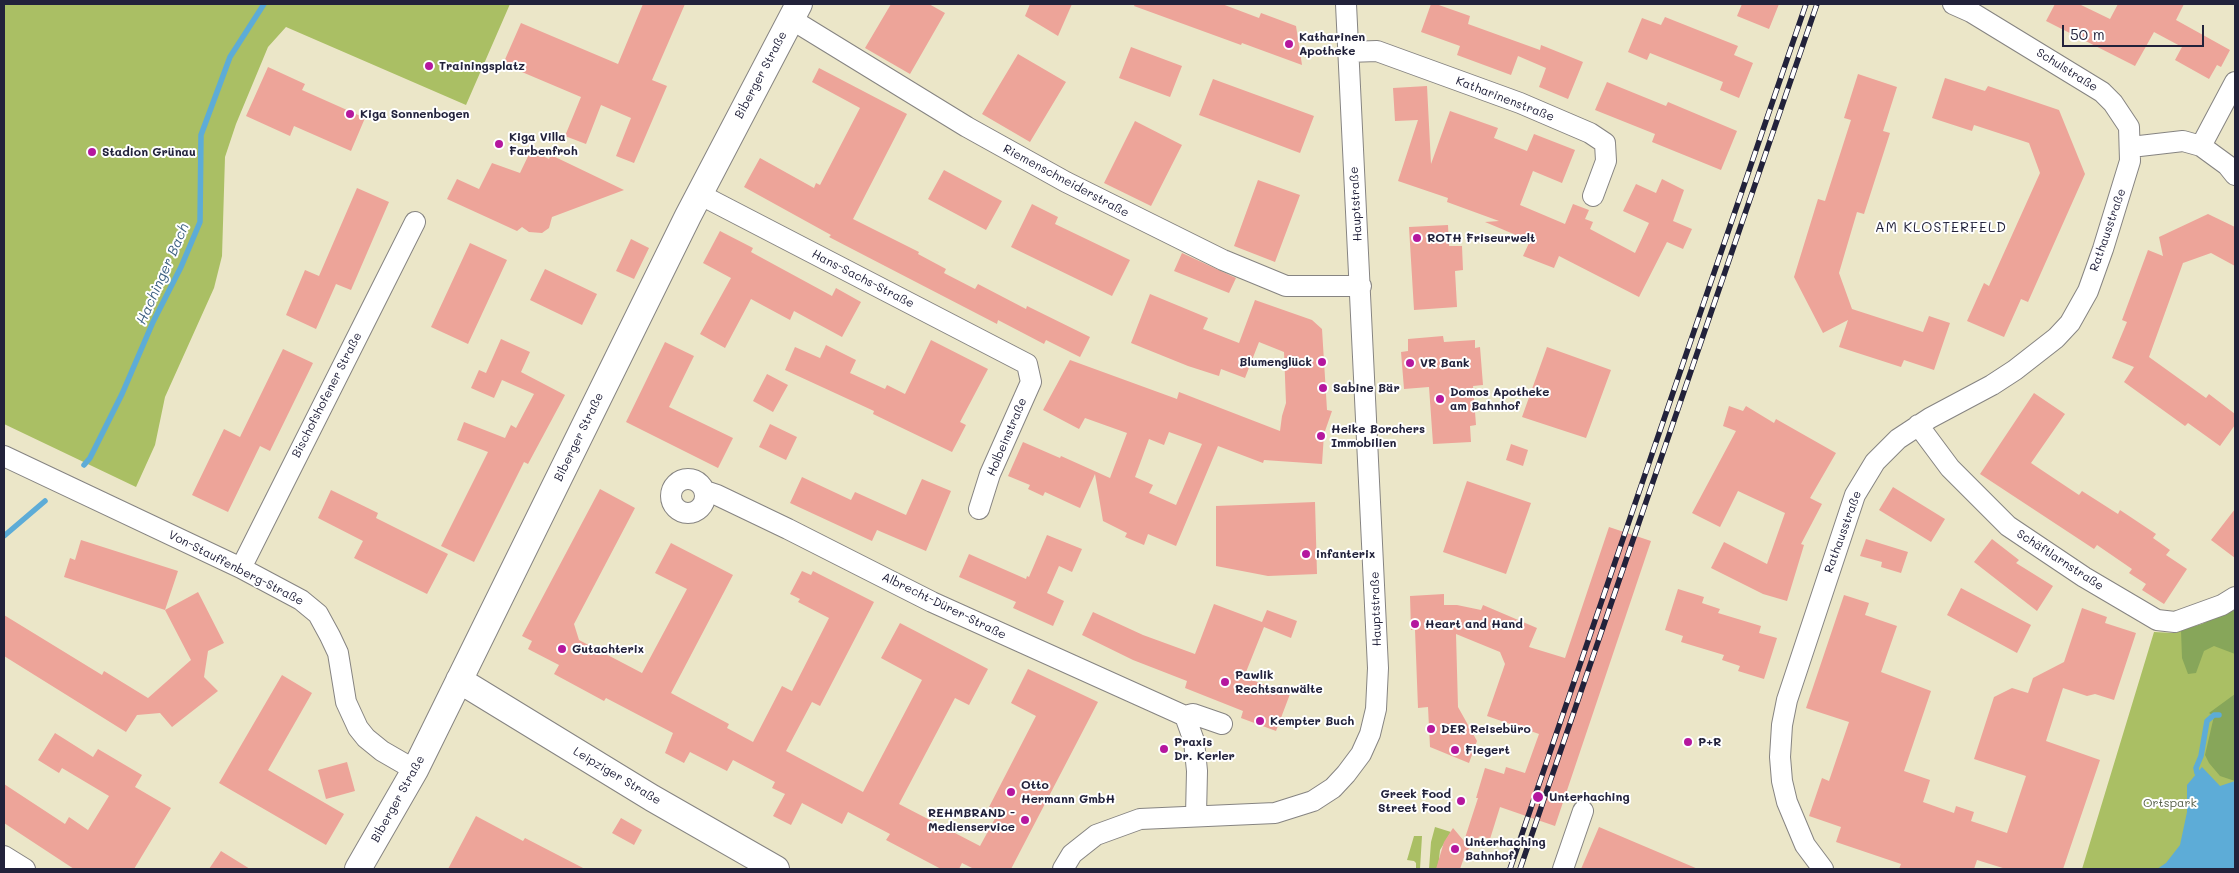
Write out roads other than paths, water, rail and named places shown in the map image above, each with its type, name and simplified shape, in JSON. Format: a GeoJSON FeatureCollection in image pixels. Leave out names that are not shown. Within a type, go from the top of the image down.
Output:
{"type":"FeatureCollection","features":[{"type":"Feature","properties":{"kind":"main road","name":"Biberger Straße"},"geometry":{"type":"LineString","coordinates":[[358,869],[415,770],[699,194],[795,11]]}},
{"type":"Feature","properties":{"kind":"main road","name":"Leipziger Straße"},"geometry":{"type":"LineString","coordinates":[[459,680],[652,798],[776,869]]}},
{"type":"Feature","properties":{"kind":"street","name":"Hauptstraße"},"geometry":{"type":"LineString","coordinates":[[1063,869],[1072,854],[1096,835],[1116,826],[1140,819],[1196,815],[1275,813],[1313,802],[1333,788],[1346,774],[1361,754],[1370,734],[1376,709],[1378,668],[1346,4]]}},
{"type":"Feature","properties":{"kind":"street","name":"Schulstraße"},"geometry":{"type":"LineString","coordinates":[[1953,4],[1971,12],[2102,92],[2113,103],[2129,127],[2131,147]]}},
{"type":"Feature","properties":{"kind":"street","name":"Riemenschneiderstraße"},"geometry":{"type":"LineString","coordinates":[[795,11],[952,118],[1066,182],[1149,225],[1286,286],[1360,286]]}},
{"type":"Feature","properties":{"kind":"street","name":"Katharinenstraße"},"geometry":{"type":"LineString","coordinates":[[1348,52],[1377,51],[1520,103],[1590,133],[1605,143],[1606,161],[1593,196]]}},
{"type":"Feature","properties":{"kind":"street"},"geometry":{"type":"LineString","coordinates":[[2201,146],[2235,82]]}},
{"type":"Feature","properties":{"kind":"street"},"geometry":{"type":"LineString","coordinates":[[2131,147],[2183,141],[2201,146],[2227,165],[2235,175]]}},
{"type":"Feature","properties":{"kind":"street","name":"Rathausstraße"},"geometry":{"type":"LineString","coordinates":[[1823,869],[1805,845],[1794,823],[1782,781],[1780,757],[1782,726],[1786,708],[1855,495],[1865,475],[1884,451],[1918,425],[2015,370],[2056,338],[2070,323],[2088,291],[2103,249],[2127,176],[2131,147]]}},
{"type":"Feature","properties":{"kind":"street","name":"Hans-Sachs-Straße"},"geometry":{"type":"LineString","coordinates":[[699,194],[1027,364]]}},
{"type":"Feature","properties":{"kind":"street","name":"Bischofshofener Straße"},"geometry":{"type":"LineString","coordinates":[[241,568],[416,222]]}},
{"type":"Feature","properties":{"kind":"street","name":"Holbeinstraße"},"geometry":{"type":"LineString","coordinates":[[979,509],[990,474],[1031,382],[1027,364]]}},
{"type":"Feature","properties":{"kind":"street","name":"Schäftlarnstraße"},"geometry":{"type":"LineString","coordinates":[[1918,425],[1950,468],[2008,526],[2084,577],[2157,620],[2174,622],[2222,605],[2235,597]]}},
{"type":"Feature","properties":{"kind":"street","name":"Von-Stauffenberg-Straße"},"geometry":{"type":"LineString","coordinates":[[4,456],[241,568],[301,600],[318,614],[338,653],[346,702],[358,728],[366,738],[382,751],[415,770]]}},
{"type":"Feature","properties":{"kind":"street","name":"Albrecht-Dürer-Straße"},"geometry":{"type":"LineString","coordinates":[[705,491],[788,529],[932,602],[1185,716],[1193,714],[1222,724],[1194,741]]}},
{"type":"Feature","properties":{"kind":"street"},"geometry":{"type":"LineString","coordinates":[[1185,716],[1194,741],[1197,771],[1196,815]]}},
{"type":"Feature","properties":{"kind":"street"},"geometry":{"type":"LineString","coordinates":[[1563,869],[1577,844],[1583,811]]}},
{"type":"Feature","properties":{"kind":"street"},"geometry":{"type":"LineString","coordinates":[[4,856],[25,869]]}},
{"type":"Feature","properties":{"kind":"water"},"geometry":{"type":"Polygon","coordinates":[[[2202,767],[2220,786],[2235,781],[2235,869],[2157,869],[2166,863],[2180,845],[2187,812],[2187,785],[2202,767]]]}},
{"type":"Feature","properties":{"kind":"waterway","name":"Hachinger Bach"},"geometry":{"type":"LineString","coordinates":[[84,465],[90,458],[122,394],[153,322],[181,267],[200,222],[201,135],[230,57],[264,4]]}},
{"type":"Feature","properties":{"kind":"waterway","name":"Hachinger Bach"},"geometry":{"type":"LineString","coordinates":[[4,536],[45,501]]}},
{"type":"Feature","properties":{"kind":"waterway"},"geometry":{"type":"LineString","coordinates":[[2197,773],[2196,768],[2201,756],[2207,721],[2214,715],[2219,715]]}},
{"type":"Feature","properties":{"kind":"railway"},"geometry":{"type":"LineString","coordinates":[[1510,869],[1806,4]]}},
{"type":"Feature","properties":{"kind":"railway"},"geometry":{"type":"LineString","coordinates":[[1520,869],[1817,4]]}},
{"type":"Feature","properties":{"kind":"place","name":"Katharinen Apotheke"},"geometry":{"type":"Point","coordinates":[1289,44]}},
{"type":"Feature","properties":{"kind":"place","name":"Trainingsplatz"},"geometry":{"type":"Point","coordinates":[429,66]}},
{"type":"Feature","properties":{"kind":"place","name":"Kiga Sonnenbogen"},"geometry":{"type":"Point","coordinates":[350,114]}},
{"type":"Feature","properties":{"kind":"place","name":"Kiga Villa Farbenfroh"},"geometry":{"type":"Point","coordinates":[499,144]}},
{"type":"Feature","properties":{"kind":"place","name":"Stadion Grünau"},"geometry":{"type":"Point","coordinates":[92,152]}},
{"type":"Feature","properties":{"kind":"place","name":"ROTH Friseurwelt"},"geometry":{"type":"Point","coordinates":[1417,238]}},
{"type":"Feature","properties":{"kind":"place","name":"Blumenglück"},"geometry":{"type":"Point","coordinates":[1322,362]}},
{"type":"Feature","properties":{"kind":"place","name":"VR Bank"},"geometry":{"type":"Point","coordinates":[1410,363]}},
{"type":"Feature","properties":{"kind":"place","name":"Sabine Bär"},"geometry":{"type":"Point","coordinates":[1323,388]}},
{"type":"Feature","properties":{"kind":"place","name":"Domos Apotheke am Bahnhof"},"geometry":{"type":"Point","coordinates":[1440,399]}},
{"type":"Feature","properties":{"kind":"place","name":"Heike Borchers Immobilien"},"geometry":{"type":"Point","coordinates":[1321,436]}},
{"type":"Feature","properties":{"kind":"place","name":"infanterix"},"geometry":{"type":"Point","coordinates":[1306,554]}},
{"type":"Feature","properties":{"kind":"place","name":"Heart and Hand"},"geometry":{"type":"Point","coordinates":[1415,624]}},
{"type":"Feature","properties":{"kind":"place","name":"Gutachterix"},"geometry":{"type":"Point","coordinates":[562,649]}},
{"type":"Feature","properties":{"kind":"place","name":"Pawlik Rechtsanwälte"},"geometry":{"type":"Point","coordinates":[1225,682]}},
{"type":"Feature","properties":{"kind":"place","name":"Kempter Buch"},"geometry":{"type":"Point","coordinates":[1260,721]}},
{"type":"Feature","properties":{"kind":"place","name":"DER Reisebüro"},"geometry":{"type":"Point","coordinates":[1431,729]}},
{"type":"Feature","properties":{"kind":"place","name":"P+R"},"geometry":{"type":"Point","coordinates":[1688,742]}},
{"type":"Feature","properties":{"kind":"place","name":"Praxis Dr. Kerler"},"geometry":{"type":"Point","coordinates":[1164,749]}},
{"type":"Feature","properties":{"kind":"place","name":"Fiegert"},"geometry":{"type":"Point","coordinates":[1455,750]}},
{"type":"Feature","properties":{"kind":"place","name":"Otto Hermann GmbH"},"geometry":{"type":"Point","coordinates":[1011,792]}},
{"type":"Feature","properties":{"kind":"place","name":"Unterhaching"},"geometry":{"type":"Point","coordinates":[1538,797]}},
{"type":"Feature","properties":{"kind":"place","name":"Greek Food Street Food"},"geometry":{"type":"Point","coordinates":[1461,801]}},
{"type":"Feature","properties":{"kind":"place","name":"REHMBRAND - Medienservice"},"geometry":{"type":"Point","coordinates":[1025,820]}},
{"type":"Feature","properties":{"kind":"place","name":"Unterhaching Bahnhof"},"geometry":{"type":"Point","coordinates":[1455,849]}},
{"type":"Feature","properties":{"kind":"district","name":"AM KLOSTERFELD"},"geometry":{"type":"Point","coordinates":[1941,228]}},
{"type":"Feature","properties":{"kind":"park label","name":"Ortspark"},"geometry":{"type":"Point","coordinates":[2170,803]}}]}
